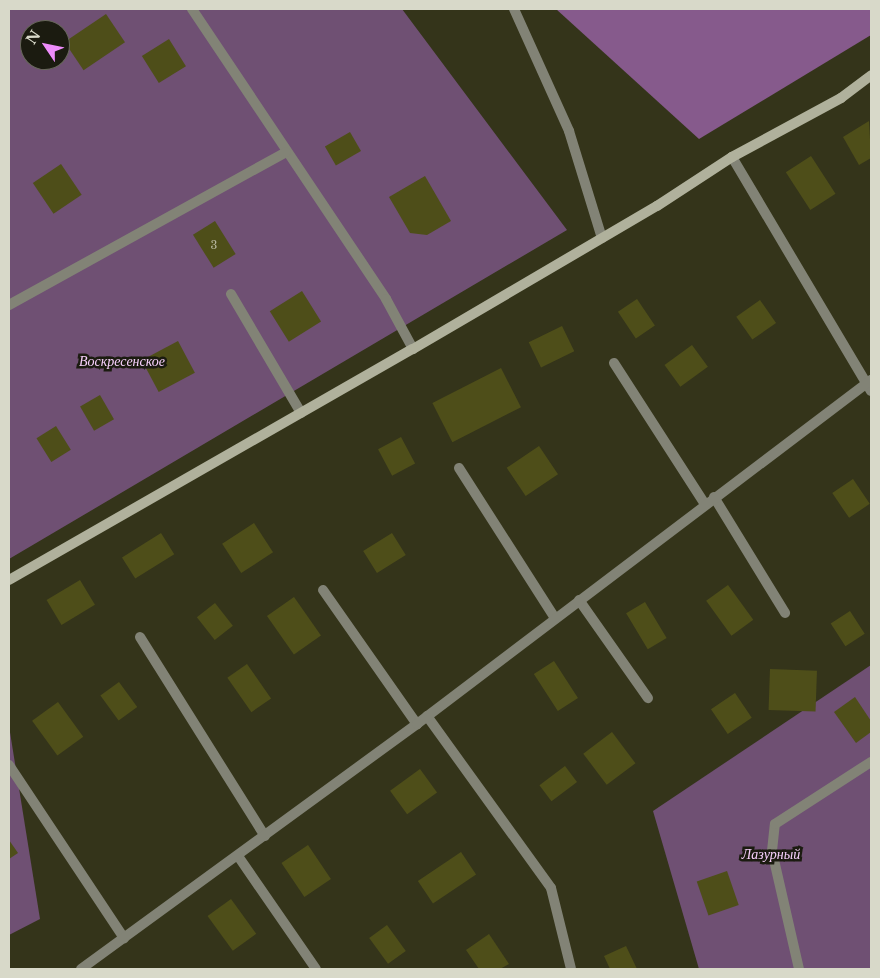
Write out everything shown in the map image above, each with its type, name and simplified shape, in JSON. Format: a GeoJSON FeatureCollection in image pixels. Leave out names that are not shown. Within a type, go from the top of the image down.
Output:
{"type":"FeatureCollection","features":[{"type":"Feature","properties":{"kind":"street"},"geometry":{"type":"LineString","coordinates":[[192,9],[386,299],[413,349]]}},
{"type":"Feature","properties":{"kind":"street"},"geometry":{"type":"LineString","coordinates":[[514,9],[568,131],[602,238]]}},
{"type":"Feature","properties":{"kind":"street"},"geometry":{"type":"LineString","coordinates":[[9,580],[413,349],[602,238],[732,157],[841,98],[871,75]]}},
{"type":"Feature","properties":{"kind":"street"},"geometry":{"type":"LineString","coordinates":[[9,305],[286,152]]}},
{"type":"Feature","properties":{"kind":"street"},"geometry":{"type":"LineString","coordinates":[[81,969],[428,716],[714,497],[870,385],[732,157]]}},
{"type":"Feature","properties":{"kind":"street"},"geometry":{"type":"LineString","coordinates":[[231,294],[301,413]]}},
{"type":"Feature","properties":{"kind":"street"},"geometry":{"type":"LineString","coordinates":[[614,363],[705,504]]}},
{"type":"Feature","properties":{"kind":"street"},"geometry":{"type":"LineString","coordinates":[[459,468],[555,618]]}},
{"type":"Feature","properties":{"kind":"street"},"geometry":{"type":"LineString","coordinates":[[714,497],[785,614]]}},
{"type":"Feature","properties":{"kind":"street"},"geometry":{"type":"LineString","coordinates":[[322,590],[417,724]]}},
{"type":"Feature","properties":{"kind":"street"},"geometry":{"type":"LineString","coordinates":[[579,600],[648,698]]}},
{"type":"Feature","properties":{"kind":"street"},"geometry":{"type":"LineString","coordinates":[[140,637],[265,836]]}},
{"type":"Feature","properties":{"kind":"street"},"geometry":{"type":"LineString","coordinates":[[428,716],[551,888],[572,969]]}},
{"type":"Feature","properties":{"kind":"street"},"geometry":{"type":"LineString","coordinates":[[799,969],[772,851],[775,824],[871,762]]}},
{"type":"Feature","properties":{"kind":"street"},"geometry":{"type":"LineString","coordinates":[[9,765],[124,938]]}},
{"type":"Feature","properties":{"kind":"street"},"geometry":{"type":"LineString","coordinates":[[238,856],[316,969]]}},
{"type":"Feature","properties":{"kind":"green space","name":"Воскресенское"},"geometry":{"type":"Polygon","coordinates":[[[9,9],[402,9],[567,230],[9,559],[9,9]]]}},
{"type":"Feature","properties":{"kind":"green space","name":"Лазурный"},"geometry":{"type":"Polygon","coordinates":[[[871,665],[871,969],[699,969],[653,811],[871,665]]]}},
{"type":"Feature","properties":{"kind":"green space"},"geometry":{"type":"Polygon","coordinates":[[[9,726],[40,919],[9,935],[9,726]]]}},
{"type":"Feature","properties":{"kind":"shaded area"},"geometry":{"type":"Polygon","coordinates":[[[556,9],[871,9],[871,35],[699,139],[556,9]]]}},
{"type":"Feature","properties":{"kind":"building"},"geometry":{"type":"Polygon","coordinates":[[[106,14],[125,42],[84,70],[70,50],[70,38],[106,14]]]}},
{"type":"Feature","properties":{"kind":"building"},"geometry":{"type":"Polygon","coordinates":[[[169,39],[186,66],[159,83],[142,56],[169,39]]]}},
{"type":"Feature","properties":{"kind":"building"},"geometry":{"type":"Polygon","coordinates":[[[869,121],[871,158],[859,165],[843,137],[869,121]]]}},
{"type":"Feature","properties":{"kind":"building"},"geometry":{"type":"Polygon","coordinates":[[[350,132],[361,151],[336,166],[325,146],[350,132]]]}},
{"type":"Feature","properties":{"kind":"building"},"geometry":{"type":"Polygon","coordinates":[[[811,156],[836,194],[810,210],[786,172],[811,156]]]}},
{"type":"Feature","properties":{"kind":"building"},"geometry":{"type":"Polygon","coordinates":[[[61,164],[82,195],[54,214],[33,183],[61,164]]]}},
{"type":"Feature","properties":{"kind":"building"},"geometry":{"type":"Polygon","coordinates":[[[425,176],[451,221],[427,235],[410,233],[389,197],[425,176]]]}},
{"type":"Feature","properties":{"kind":"building"},"geometry":{"type":"Polygon","coordinates":[[[215,221],[236,254],[214,268],[193,235],[215,221]]]}},
{"type":"Feature","properties":{"kind":"building"},"geometry":{"type":"Polygon","coordinates":[[[302,291],[321,322],[289,342],[270,311],[302,291]]]}},
{"type":"Feature","properties":{"kind":"building"},"geometry":{"type":"Polygon","coordinates":[[[637,299],[655,326],[636,338],[618,312],[637,299]]]}},
{"type":"Feature","properties":{"kind":"building"},"geometry":{"type":"Polygon","coordinates":[[[760,300],[776,323],[752,340],[736,317],[760,300]]]}},
{"type":"Feature","properties":{"kind":"building"},"geometry":{"type":"Polygon","coordinates":[[[562,326],[574,351],[541,367],[529,342],[562,326]]]}},
{"type":"Feature","properties":{"kind":"building"},"geometry":{"type":"Polygon","coordinates":[[[178,341],[195,373],[159,392],[142,360],[178,341]]]}},
{"type":"Feature","properties":{"kind":"building"},"geometry":{"type":"Polygon","coordinates":[[[692,345],[708,367],[680,387],[664,365],[692,345]]]}},
{"type":"Feature","properties":{"kind":"building"},"geometry":{"type":"Polygon","coordinates":[[[501,368],[521,407],[452,442],[432,403],[501,368]]]}},
{"type":"Feature","properties":{"kind":"building"},"geometry":{"type":"Polygon","coordinates":[[[100,395],[114,419],[94,431],[80,406],[100,395]]]}},
{"type":"Feature","properties":{"kind":"building"},"geometry":{"type":"Polygon","coordinates":[[[56,426],[71,450],[51,462],[36,438],[56,426]]]}},
{"type":"Feature","properties":{"kind":"building"},"geometry":{"type":"Polygon","coordinates":[[[401,437],[415,463],[392,476],[378,449],[401,437]]]}},
{"type":"Feature","properties":{"kind":"building"},"geometry":{"type":"Polygon","coordinates":[[[539,446],[558,474],[526,496],[507,468],[539,446]]]}},
{"type":"Feature","properties":{"kind":"building"},"geometry":{"type":"Polygon","coordinates":[[[853,479],[870,504],[849,518],[832,493],[853,479]]]}},
{"type":"Feature","properties":{"kind":"building"},"geometry":{"type":"Polygon","coordinates":[[[254,523],[273,552],[241,573],[222,544],[254,523]]]}},
{"type":"Feature","properties":{"kind":"building"},"geometry":{"type":"Polygon","coordinates":[[[161,533],[174,554],[135,579],[122,557],[161,533]]]}},
{"type":"Feature","properties":{"kind":"building"},"geometry":{"type":"Polygon","coordinates":[[[392,533],[406,555],[377,573],[363,551],[392,533]]]}},
{"type":"Feature","properties":{"kind":"building"},"geometry":{"type":"Polygon","coordinates":[[[80,580],[95,605],[62,625],[47,600],[80,580]]]}},
{"type":"Feature","properties":{"kind":"building"},"geometry":{"type":"Polygon","coordinates":[[[728,585],[753,620],[731,636],[706,601],[728,585]]]}},
{"type":"Feature","properties":{"kind":"building"},"geometry":{"type":"Polygon","coordinates":[[[294,597],[321,636],[294,654],[267,616],[294,597]]]}},
{"type":"Feature","properties":{"kind":"building"},"geometry":{"type":"Polygon","coordinates":[[[645,602],[667,638],[648,649],[626,613],[645,602]]]}},
{"type":"Feature","properties":{"kind":"building"},"geometry":{"type":"Polygon","coordinates":[[[215,603],[233,626],[215,640],[197,617],[215,603]]]}},
{"type":"Feature","properties":{"kind":"building"},"geometry":{"type":"Polygon","coordinates":[[[850,611],[865,634],[845,646],[831,624],[850,611]]]}},
{"type":"Feature","properties":{"kind":"building"},"geometry":{"type":"Polygon","coordinates":[[[554,661],[578,698],[558,711],[534,674],[554,661]]]}},
{"type":"Feature","properties":{"kind":"building"},"geometry":{"type":"Polygon","coordinates":[[[247,664],[271,698],[251,712],[227,678],[247,664]]]}},
{"type":"Feature","properties":{"kind":"building"},"geometry":{"type":"Polygon","coordinates":[[[770,669],[817,671],[816,712],[769,710],[770,669]]]}},
{"type":"Feature","properties":{"kind":"building"},"geometry":{"type":"Polygon","coordinates":[[[119,682],[137,707],[119,721],[100,696],[119,682]]]}},
{"type":"Feature","properties":{"kind":"building"},"geometry":{"type":"Polygon","coordinates":[[[735,693],[752,718],[728,734],[711,709],[735,693]]]}},
{"type":"Feature","properties":{"kind":"building"},"geometry":{"type":"Polygon","coordinates":[[[855,697],[871,721],[871,732],[856,743],[834,712],[855,697]]]}},
{"type":"Feature","properties":{"kind":"building"},"geometry":{"type":"Polygon","coordinates":[[[58,702],[83,737],[57,756],[32,721],[58,702]]]}},
{"type":"Feature","properties":{"kind":"building"},"geometry":{"type":"Polygon","coordinates":[[[612,732],[635,763],[607,785],[583,754],[612,732]]]}},
{"type":"Feature","properties":{"kind":"building"},"geometry":{"type":"Polygon","coordinates":[[[565,766],[577,782],[551,801],[539,785],[565,766]]]}},
{"type":"Feature","properties":{"kind":"building"},"geometry":{"type":"Polygon","coordinates":[[[420,769],[437,792],[407,814],[390,791],[420,769]]]}},
{"type":"Feature","properties":{"kind":"building"},"geometry":{"type":"Polygon","coordinates":[[[9,840],[18,853],[9,859],[9,840]]]}},
{"type":"Feature","properties":{"kind":"building"},"geometry":{"type":"Polygon","coordinates":[[[308,845],[331,879],[304,897],[281,863],[308,845]]]}},
{"type":"Feature","properties":{"kind":"building"},"geometry":{"type":"Polygon","coordinates":[[[461,852],[476,874],[433,903],[418,881],[461,852]]]}},
{"type":"Feature","properties":{"kind":"building"},"geometry":{"type":"Polygon","coordinates":[[[727,871],[739,905],[708,915],[697,881],[727,871]]]}},
{"type":"Feature","properties":{"kind":"building"},"geometry":{"type":"Polygon","coordinates":[[[231,899],[256,934],[233,951],[208,916],[231,899]]]}},
{"type":"Feature","properties":{"kind":"building"},"geometry":{"type":"Polygon","coordinates":[[[387,925],[406,951],[388,964],[369,938],[387,925]]]}},
{"type":"Feature","properties":{"kind":"building"},"geometry":{"type":"Polygon","coordinates":[[[489,934],[509,964],[500,969],[479,969],[466,950],[489,934]]]}},
{"type":"Feature","properties":{"kind":"building"},"geometry":{"type":"Polygon","coordinates":[[[626,946],[637,969],[610,969],[604,956],[626,946]]]}}]}
